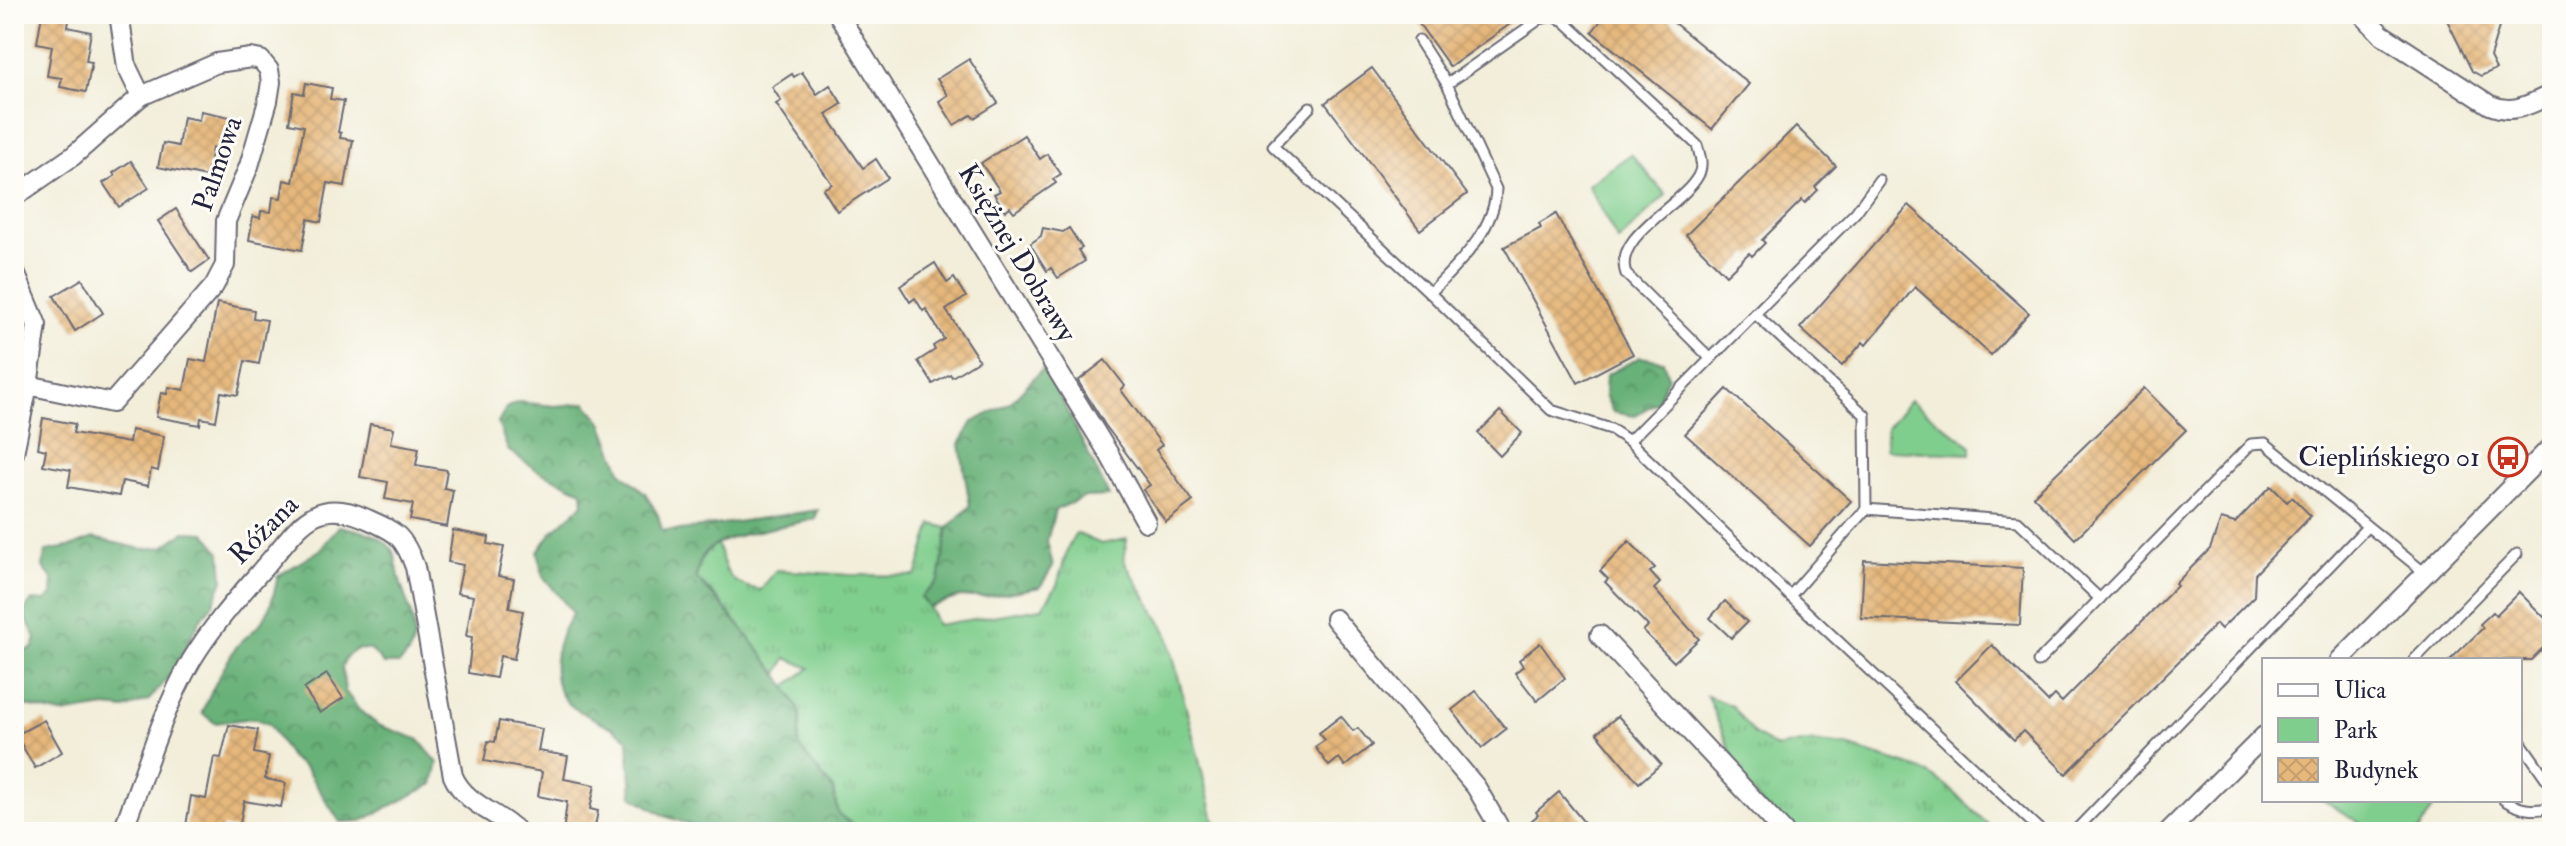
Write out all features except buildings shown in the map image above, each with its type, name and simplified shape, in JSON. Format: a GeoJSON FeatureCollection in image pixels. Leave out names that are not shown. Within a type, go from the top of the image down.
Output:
{"type":"FeatureCollection","features":[{"type":"Feature","properties":{"kind":"street"},"geometry":{"type":"LineString","coordinates":[[14,197],[73,156],[141,96],[127,67],[119,14]]}},
{"type":"Feature","properties":{"kind":"street","name":"Księżnej Dobrawy"},"geometry":{"type":"LineString","coordinates":[[838,14],[1109,454],[1146,522]]}},
{"type":"Feature","properties":{"kind":"street"},"geometry":{"type":"LineString","coordinates":[[2362,14],[2381,34],[2490,105],[2517,110],[2552,94]]}},
{"type":"Feature","properties":{"kind":"street","name":"Palmowa"},"geometry":{"type":"LineString","coordinates":[[28,385],[112,403],[214,286],[225,265],[226,221],[249,166],[268,101],[269,70],[261,60],[251,58],[217,63],[141,96]]}},
{"type":"Feature","properties":{"kind":"street"},"geometry":{"type":"LineString","coordinates":[[14,270],[37,325],[14,453]]}},
{"type":"Feature","properties":{"kind":"street"},"geometry":{"type":"LineString","coordinates":[[2342,658],[2552,446]]}},
{"type":"Feature","properties":{"kind":"street","name":"Różana"},"geometry":{"type":"LineString","coordinates":[[122,832],[173,699],[191,662],[240,595],[292,536],[311,516],[327,509],[355,513],[396,533],[407,544],[415,567],[453,776],[463,793],[518,832]]}},
{"type":"Feature","properties":{"kind":"street"},"geometry":{"type":"LineString","coordinates":[[1335,619],[1476,787],[1502,832]]}},
{"type":"Feature","properties":{"kind":"street"},"geometry":{"type":"LineString","coordinates":[[1600,635],[1784,832]]}},
{"type":"Feature","properties":{"kind":"street"},"geometry":{"type":"LineString","coordinates":[[2168,832],[2262,738]]}},
{"type":"Feature","properties":{"kind":"lane"},"geometry":{"type":"LineString","coordinates":[[1447,84],[1540,19],[1553,16],[1564,21],[1697,145],[1701,157],[1697,178],[1627,247],[1623,266],[1626,274],[1711,359]]}},
{"type":"Feature","properties":{"kind":"lane"},"geometry":{"type":"LineString","coordinates":[[1419,40],[1447,84],[1492,178],[1496,197],[1471,252],[1430,293]]}},
{"type":"Feature","properties":{"kind":"lane"},"geometry":{"type":"LineString","coordinates":[[1310,107],[1273,146],[1551,410],[1611,429],[1629,441],[2042,832]]}},
{"type":"Feature","properties":{"kind":"lane"},"geometry":{"type":"LineString","coordinates":[[1629,441],[1856,212],[1879,180]]}},
{"type":"Feature","properties":{"kind":"lane"},"geometry":{"type":"LineString","coordinates":[[1755,314],[1865,415],[1866,509],[1790,596]]}},
{"type":"Feature","properties":{"kind":"lane"},"geometry":{"type":"LineString","coordinates":[[2038,662],[2251,444],[2265,443],[2425,573]]}},
{"type":"Feature","properties":{"kind":"lane"},"geometry":{"type":"LineString","coordinates":[[1866,509],[2018,521],[2100,599]]}},
{"type":"Feature","properties":{"kind":"lane"},"geometry":{"type":"LineString","coordinates":[[2074,832],[2367,527]]}},
{"type":"Feature","properties":{"kind":"lane"},"geometry":{"type":"LineString","coordinates":[[2416,658],[2517,554]]}},
{"type":"Feature","properties":{"kind":"lane"},"geometry":{"type":"LineString","coordinates":[[2522,744],[2552,787]]}},
{"type":"Feature","properties":{"kind":"lane"},"geometry":{"type":"LineString","coordinates":[[2507,802],[2515,807],[2537,811],[2552,807]]}},
{"type":"Feature","properties":{"kind":"green space"},"geometry":{"type":"Polygon","coordinates":[[[1631,154],[1666,195],[1618,241],[1588,185],[1631,154]]]}},
{"type":"Feature","properties":{"kind":"green space"},"geometry":{"type":"Polygon","coordinates":[[[1640,357],[1663,361],[1668,377],[1657,402],[1634,416],[1613,412],[1605,395],[1606,375],[1640,357]]]}},
{"type":"Feature","properties":{"kind":"green space"},"geometry":{"type":"Polygon","coordinates":[[[1045,366],[1109,496],[1085,497],[1055,510],[1047,541],[1053,566],[1040,587],[985,597],[959,597],[929,607],[921,597],[939,581],[948,528],[970,506],[960,444],[973,422],[1010,403],[1045,366]]]}},
{"type":"Feature","properties":{"kind":"green space"},"geometry":{"type":"Polygon","coordinates":[[[1910,400],[1971,446],[1971,454],[1885,450],[1886,429],[1910,400]]]}},
{"type":"Feature","properties":{"kind":"green space"},"geometry":{"type":"Polygon","coordinates":[[[518,402],[555,406],[586,403],[602,422],[622,473],[645,493],[658,515],[662,530],[681,530],[818,510],[815,519],[744,534],[718,543],[703,555],[696,578],[771,665],[795,702],[800,715],[798,746],[833,789],[838,814],[856,827],[880,824],[909,832],[711,832],[665,816],[632,796],[628,739],[567,702],[556,679],[556,652],[573,613],[543,576],[538,552],[552,532],[583,504],[582,491],[538,471],[508,450],[498,423],[506,408],[518,402]]]}},
{"type":"Feature","properties":{"kind":"green space"},"geometry":{"type":"Polygon","coordinates":[[[932,524],[948,528],[939,581],[921,597],[937,625],[1042,608],[1057,585],[1076,533],[1101,544],[1127,539],[1124,561],[1167,632],[1217,832],[970,832],[967,826],[947,825],[946,832],[909,832],[880,824],[856,827],[838,814],[833,789],[798,746],[800,715],[785,687],[810,668],[786,658],[778,674],[718,599],[696,578],[699,567],[705,554],[717,544],[730,576],[741,585],[761,590],[776,570],[916,576],[932,524]]]}},
{"type":"Feature","properties":{"kind":"green space"},"geometry":{"type":"Polygon","coordinates":[[[339,526],[376,536],[392,550],[414,633],[413,644],[399,664],[384,664],[371,650],[357,649],[346,657],[342,667],[345,691],[359,710],[378,725],[418,739],[438,763],[433,784],[362,821],[340,822],[305,768],[290,757],[269,724],[254,718],[215,723],[202,713],[233,652],[267,613],[278,576],[320,550],[339,526]]]}},
{"type":"Feature","properties":{"kind":"green space"},"geometry":{"type":"Polygon","coordinates":[[[184,532],[205,533],[221,553],[223,580],[213,604],[200,620],[172,673],[149,700],[125,709],[106,707],[61,714],[14,703],[14,655],[33,648],[36,638],[23,613],[32,600],[45,601],[52,595],[53,580],[43,567],[46,551],[93,538],[143,549],[163,547],[184,532]]]}},
{"type":"Feature","properties":{"kind":"green space"},"geometry":{"type":"Polygon","coordinates":[[[1707,696],[1732,706],[1754,734],[1777,748],[1807,742],[1847,746],[1920,769],[1946,785],[1996,832],[1784,832],[1743,780],[1707,696]]]}},
{"type":"Feature","properties":{"kind":"green space"},"geometry":{"type":"Polygon","coordinates":[[[2326,802],[2437,802],[2418,832],[2374,832],[2326,802]]]}},
{"type":"Feature","properties":{"kind":"place","name":"Cieplińskiego 01"},"geometry":{"type":"Point","coordinates":[2508,457]}}]}
